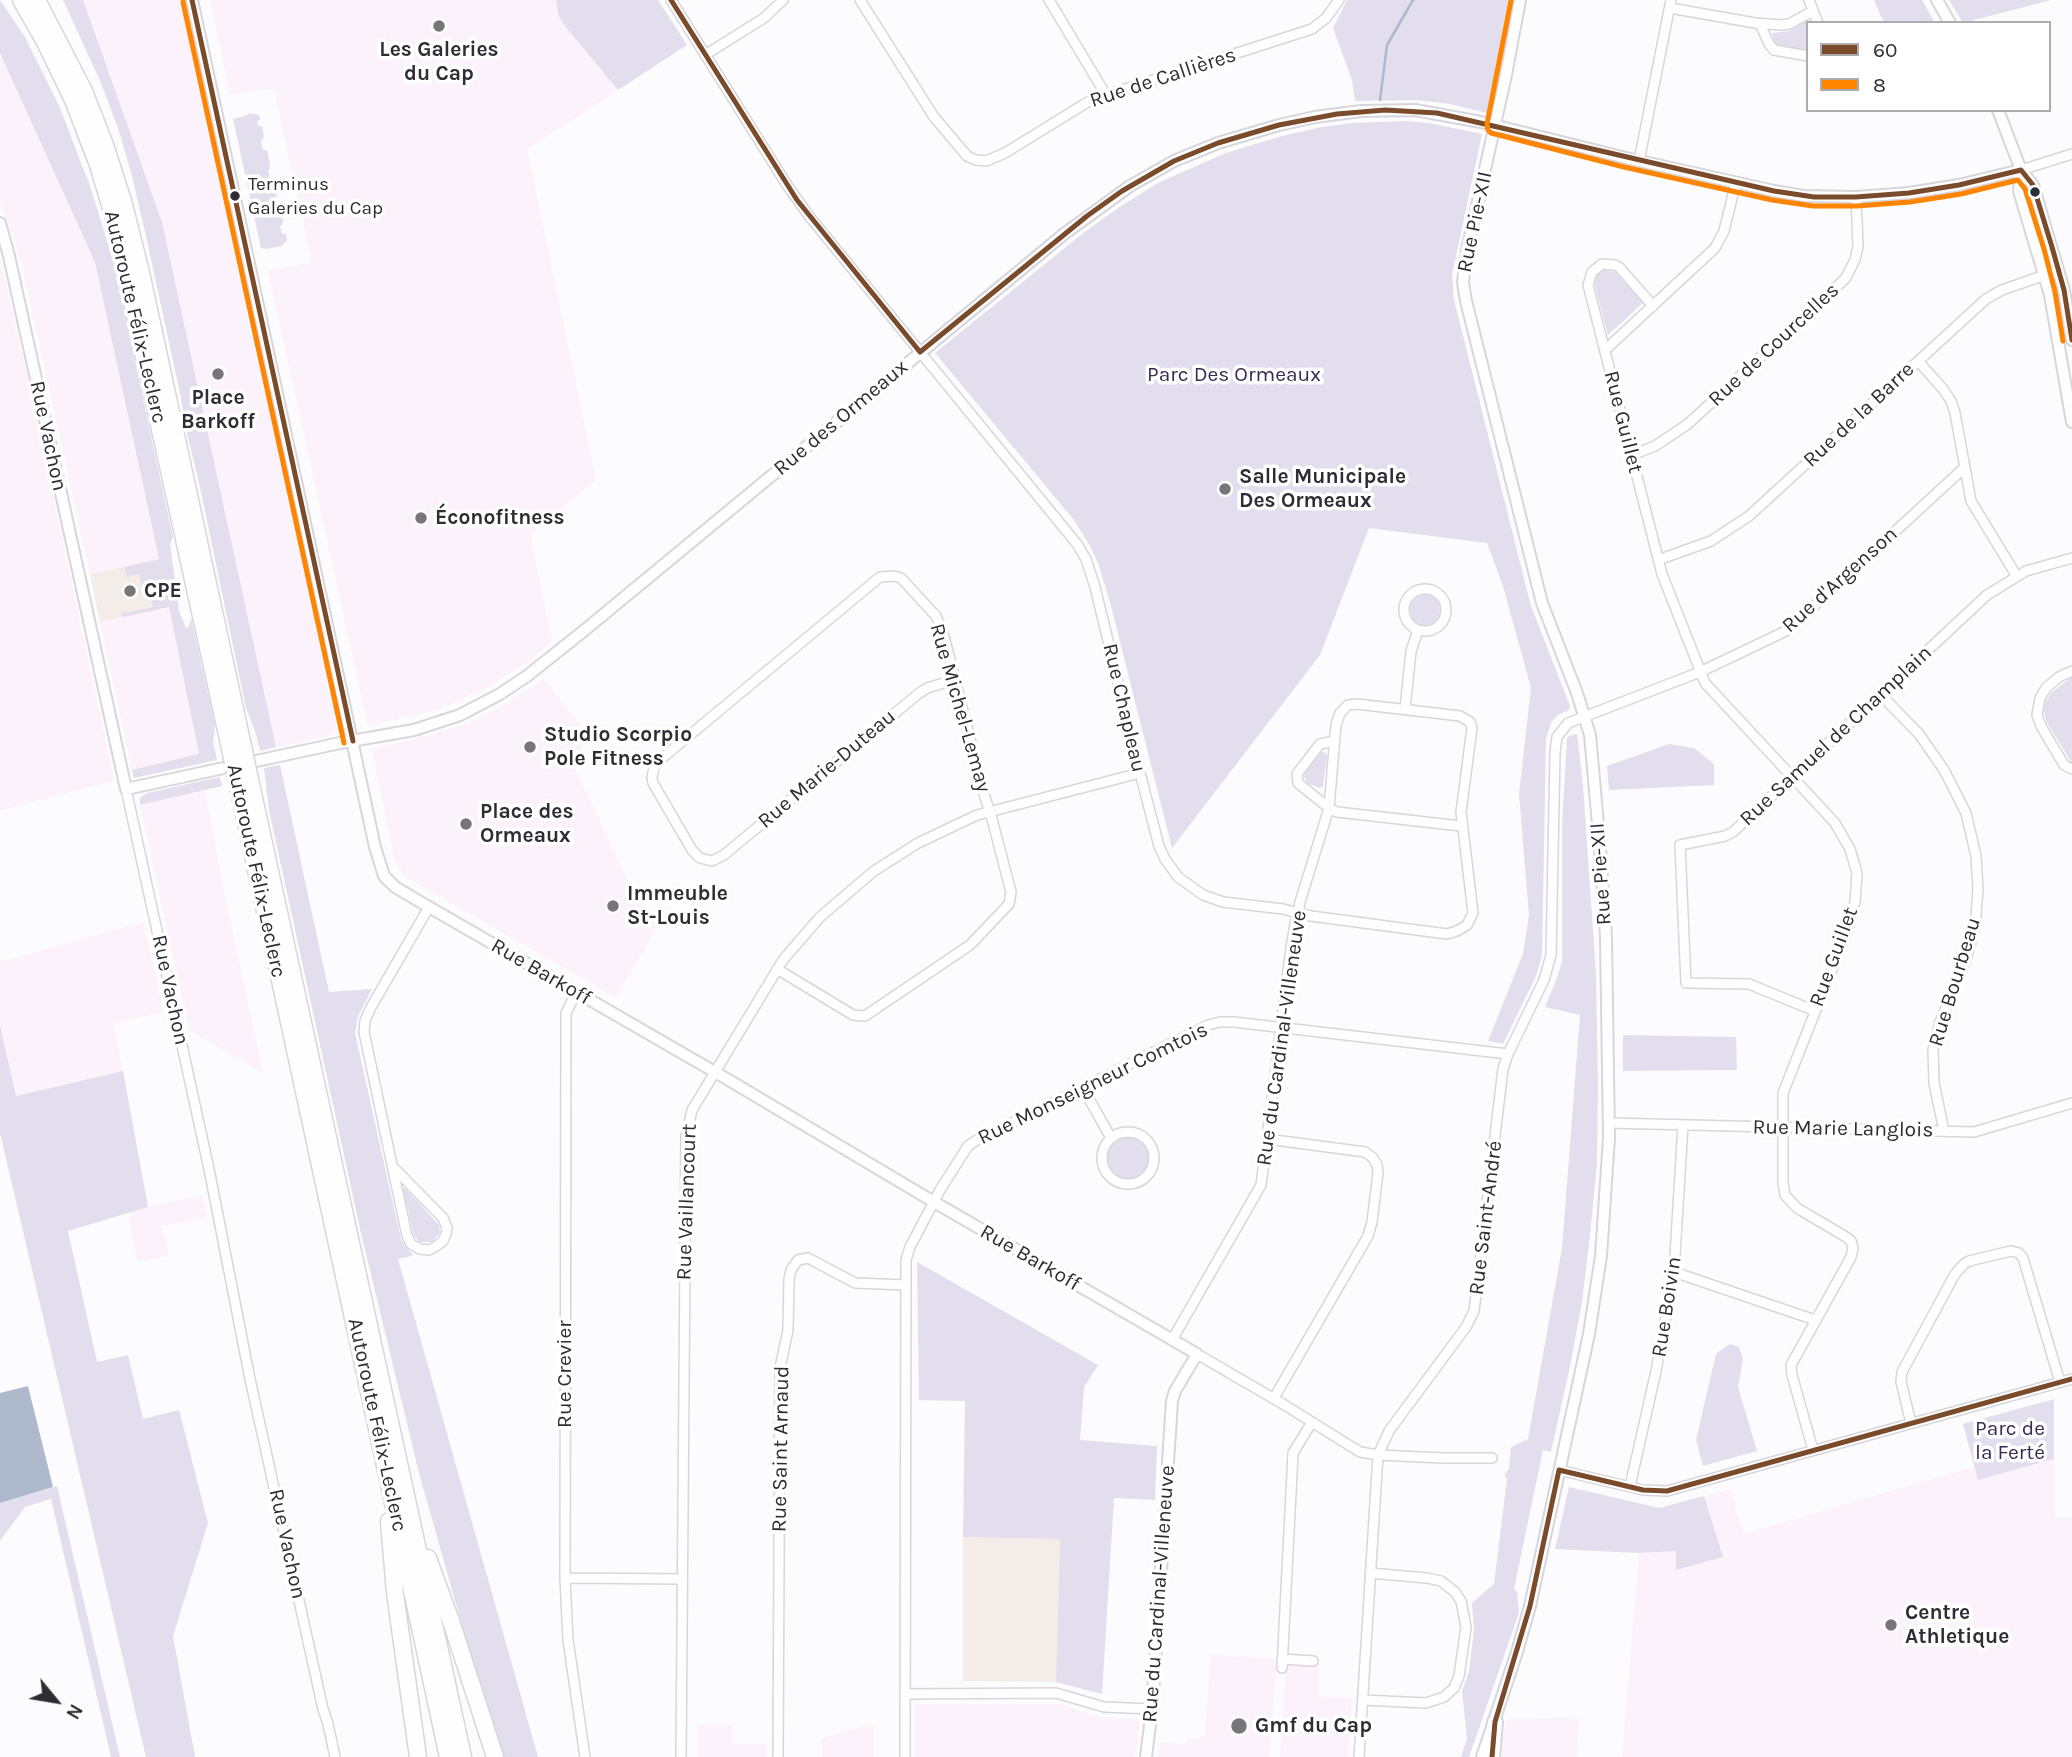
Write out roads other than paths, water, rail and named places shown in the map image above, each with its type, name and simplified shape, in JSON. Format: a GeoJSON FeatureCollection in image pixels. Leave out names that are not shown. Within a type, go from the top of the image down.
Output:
{"type":"FeatureCollection","features":[{"type":"Feature","properties":{"kind":"highway"},"geometry":{"type":"LineString","coordinates":[[13,0],[40,33]]}},
{"type":"Feature","properties":{"kind":"highway","name":"Autoroute Félix-Leclerc"},"geometry":{"type":"LineString","coordinates":[[21,0],[64,80],[86,133],[116,227],[243,776],[463,1757]]}},
{"type":"Feature","properties":{"kind":"highway","name":"Autoroute Félix-Leclerc"},"geometry":{"type":"LineString","coordinates":[[37,0],[74,70],[105,145],[128,220],[237,752]]}},
{"type":"Feature","properties":{"kind":"highway"},"geometry":{"type":"LineString","coordinates":[[43,0],[74,70]]}},
{"type":"Feature","properties":{"kind":"highway","name":"Autoroute Félix-Leclerc"},"geometry":{"type":"LineString","coordinates":[[243,776],[448,1757]]}},
{"type":"Feature","properties":{"kind":"highway"},"geometry":{"type":"LineString","coordinates":[[383,1455],[395,1593],[418,1757]]}},
{"type":"Feature","properties":{"kind":"highway"},"geometry":{"type":"LineString","coordinates":[[406,1496],[451,1621],[495,1757]]}},
{"type":"Feature","properties":{"kind":"main road"},"geometry":{"type":"LineString","coordinates":[[1492,1757],[1495,1722]]}},
{"type":"Feature","properties":{"kind":"street","name":"Rue Barkoff"},"geometry":{"type":"LineString","coordinates":[[192,0],[383,874],[395,887],[1274,1398],[1360,1452],[1443,1458],[1492,1458]]}},
{"type":"Feature","properties":{"kind":"street","name":"Rue Chapleau"},"geometry":{"type":"LineString","coordinates":[[671,0],[797,200],[1071,534],[1086,559],[1159,846],[1178,877],[1213,900],[1283,909],[1311,916],[1447,933],[1467,925],[1473,914],[1472,893],[1461,826],[1461,805],[1472,728],[1470,722],[1460,716],[1405,709],[1348,705],[1343,708],[1338,718],[1329,808]]}},
{"type":"Feature","properties":{"kind":"street"},"geometry":{"type":"LineString","coordinates":[[705,55],[764,18],[783,0]]}},
{"type":"Feature","properties":{"kind":"street","name":"Rue de Callières"},"geometry":{"type":"LineString","coordinates":[[860,0],[926,105],[963,152],[971,158],[986,161],[996,158],[1080,106],[1106,95],[1306,31],[1322,22],[1339,0]]}},
{"type":"Feature","properties":{"kind":"street"},"geometry":{"type":"LineString","coordinates":[[1049,0],[1106,95]]}},
{"type":"Feature","properties":{"kind":"street","name":"Rue Pie-XII"},"geometry":{"type":"LineString","coordinates":[[1482,1757],[1531,1606],[1589,1334],[1605,1222],[1610,1123],[1604,897],[1594,768],[1585,717],[1542,603],[1464,291],[1465,260],[1496,126],[1520,0]]}},
{"type":"Feature","properties":{"kind":"street"},"geometry":{"type":"LineString","coordinates":[[1810,0],[1817,21]]}},
{"type":"Feature","properties":{"kind":"street"},"geometry":{"type":"LineString","coordinates":[[1937,0],[1949,21]]}},
{"type":"Feature","properties":{"kind":"street"},"geometry":{"type":"LineString","coordinates":[[1639,161],[1670,4],[1760,24],[1786,25],[1813,11]]}},
{"type":"Feature","properties":{"kind":"street"},"geometry":{"type":"LineString","coordinates":[[1760,24],[1774,50],[1806,56]]}},
{"type":"Feature","properties":{"kind":"street","name":"Rue des Ormeaux"},"geometry":{"type":"LineString","coordinates":[[126,789],[388,736],[441,722],[509,689],[586,629],[1105,202],[1174,161],[1200,150],[1279,125],[1315,117],[1361,111],[1425,111],[1639,161],[1795,195],[1824,198],[1934,189],[2021,170]]}},
{"type":"Feature","properties":{"kind":"street"},"geometry":{"type":"LineString","coordinates":[[1999,112],[2021,170],[2033,185],[2059,272],[2072,340]]}},
{"type":"Feature","properties":{"kind":"street"},"geometry":{"type":"LineString","coordinates":[[2021,170],[2072,154]]}},
{"type":"Feature","properties":{"kind":"street"},"geometry":{"type":"LineString","coordinates":[[2021,170],[2019,191],[2050,295],[2072,422]]}},
{"type":"Feature","properties":{"kind":"street","name":"Rue Guillet"},"geometry":{"type":"LineString","coordinates":[[1605,350],[1719,243],[1736,182]]}},
{"type":"Feature","properties":{"kind":"street","name":"Rue de Courcelles"},"geometry":{"type":"LineString","coordinates":[[1632,455],[1666,439],[1688,424],[1844,279],[1855,260],[1858,246],[1856,197]]}},
{"type":"Feature","properties":{"kind":"street","name":"Rue Vachon"},"geometry":{"type":"LineString","coordinates":[[0,223],[209,1169],[253,1392],[335,1757]]}},
{"type":"Feature","properties":{"kind":"street","name":"Rue Guillet"},"geometry":{"type":"LineString","coordinates":[[1653,306],[1620,268],[1608,264],[1596,267],[1592,272],[1588,285],[1658,560],[1707,686],[1842,833],[1857,873],[1851,919],[1784,1090],[1783,1183],[1788,1200],[1846,1237],[1853,1248],[1852,1255],[1795,1356],[1791,1368],[1813,1450]]}},
{"type":"Feature","properties":{"kind":"street","name":"Rue de la Barre"},"geometry":{"type":"LineString","coordinates":[[1658,560],[1711,541],[1740,523],[1990,296],[2059,272]]}},
{"type":"Feature","properties":{"kind":"street"},"geometry":{"type":"LineString","coordinates":[[1918,361],[1948,395],[1953,407],[1973,507],[2016,575]]}},
{"type":"Feature","properties":{"kind":"street","name":"Rue d'Argenson"},"geometry":{"type":"LineString","coordinates":[[1585,717],[1700,672],[1782,634],[1795,625],[1964,468]]}},
{"type":"Feature","properties":{"kind":"street","name":"Rue Samuel de Champlain"},"geometry":{"type":"LineString","coordinates":[[1815,1011],[1749,984],[1686,983],[1680,845],[1729,835],[1979,601],[2016,575],[2038,566],[2072,558]]}},
{"type":"Feature","properties":{"kind":"street","name":"Rue Michel-Lemay"},"geometry":{"type":"LineString","coordinates":[[702,859],[692,850],[653,783],[656,764],[874,581],[887,576],[901,578],[929,608],[941,626],[1011,898],[1006,909],[970,945],[865,1016],[847,1012],[777,969]]}},
{"type":"Feature","properties":{"kind":"street"},"geometry":{"type":"LineString","coordinates":[[1430,589],[1441,595],[1446,612],[1437,628],[1418,631],[1407,622],[1403,607],[1412,592],[1430,589]]}},
{"type":"Feature","properties":{"kind":"street"},"geometry":{"type":"LineString","coordinates":[[1405,709],[1411,651],[1418,631]]}},
{"type":"Feature","properties":{"kind":"street"},"geometry":{"type":"LineString","coordinates":[[2072,671],[2054,680],[2046,688],[2040,698],[2037,715],[2064,765],[2072,769]]}},
{"type":"Feature","properties":{"kind":"street","name":"Rue Marie-Duteau"},"geometry":{"type":"LineString","coordinates":[[702,859],[712,861],[724,855],[918,694],[927,688],[954,680]]}},
{"type":"Feature","properties":{"kind":"street","name":"Rue Bourbeau"},"geometry":{"type":"LineString","coordinates":[[1881,695],[1919,734],[1948,777],[1966,813],[1976,856],[1978,889],[1975,928],[1966,960],[1940,1022],[1933,1050],[1934,1083],[1944,1131]]}},
{"type":"Feature","properties":{"kind":"street","name":"Rue Saint-André"},"geometry":{"type":"LineString","coordinates":[[1359,1757],[1378,1455],[1388,1431],[1466,1326],[1474,1311],[1503,1069],[1544,980],[1551,955],[1556,742],[1564,726],[1585,717]]}},
{"type":"Feature","properties":{"kind":"street"},"geometry":{"type":"LineString","coordinates":[[1335,741],[1315,748],[1297,774],[1303,788],[1329,808],[1337,812],[1461,826]]}},
{"type":"Feature","properties":{"kind":"street","name":"Rue Vaillancourt"},"geometry":{"type":"LineString","coordinates":[[681,1757],[686,1136],[692,1110],[777,969],[797,942],[820,917],[874,871],[938,832],[989,811],[1140,773]]}},
{"type":"Feature","properties":{"kind":"street","name":"Rue du Cardinal-Villeneuve"},"geometry":{"type":"LineString","coordinates":[[1172,1340],[1261,1185],[1290,955],[1298,913],[1329,808]]}},
{"type":"Feature","properties":{"kind":"street"},"geometry":{"type":"LineString","coordinates":[[393,1166],[443,1218],[446,1234],[443,1241],[435,1247],[423,1250],[410,1242],[405,1230],[364,1028],[370,1009],[429,907]]}},
{"type":"Feature","properties":{"kind":"street","name":"Rue Crevier"},"geometry":{"type":"LineString","coordinates":[[576,993],[566,1013],[565,1578],[568,1640],[585,1757]]}},
{"type":"Feature","properties":{"kind":"street","name":"Rue Monseigneur Comtois"},"geometry":{"type":"LineString","coordinates":[[905,1757],[907,1253],[968,1146],[1208,1025],[1220,1022],[1508,1054]]}},
{"type":"Feature","properties":{"kind":"street"},"geometry":{"type":"LineString","coordinates":[[1083,1088],[1111,1138]]}},
{"type":"Feature","properties":{"kind":"street","name":"Rue Marie Langlois"},"geometry":{"type":"LineString","coordinates":[[1610,1123],[1974,1132],[2072,1103]]}},
{"type":"Feature","properties":{"kind":"street","name":"Rue Boivin"},"geometry":{"type":"LineString","coordinates":[[1630,1486],[1656,1371],[1674,1272],[1683,1125]]}},
{"type":"Feature","properties":{"kind":"street"},"geometry":{"type":"LineString","coordinates":[[1127,1131],[1143,1136],[1149,1142],[1155,1158],[1153,1167],[1144,1179],[1137,1183],[1123,1184],[1114,1181],[1107,1173],[1102,1157],[1103,1149],[1111,1138],[1127,1131]]}},
{"type":"Feature","properties":{"kind":"street"},"geometry":{"type":"LineString","coordinates":[[1267,1139],[1365,1152],[1373,1158],[1378,1173],[1368,1236],[1274,1398]]}},
{"type":"Feature","properties":{"kind":"street"},"geometry":{"type":"LineString","coordinates":[[1911,1423],[1901,1382],[1902,1372],[1955,1274],[1969,1261],[2007,1251],[2016,1252],[2023,1258],[2060,1382]]}},
{"type":"Feature","properties":{"kind":"street","name":"Rue Saint Arnaud"},"geometry":{"type":"LineString","coordinates":[[778,1757],[780,1368],[788,1330],[791,1270],[798,1260],[808,1258],[855,1283],[906,1285]]}},
{"type":"Feature","properties":{"kind":"street"},"geometry":{"type":"LineString","coordinates":[[1674,1272],[1815,1320]]}},
{"type":"Feature","properties":{"kind":"street","name":"Rue du Cardinal-Villeneuve"},"geometry":{"type":"LineString","coordinates":[[1146,1757],[1152,1709],[1172,1401],[1197,1354]]}},
{"type":"Feature","properties":{"kind":"street"},"geometry":{"type":"LineString","coordinates":[[1559,1470],[1656,1491],[1672,1490],[2072,1379]]}},
{"type":"Feature","properties":{"kind":"street"},"geometry":{"type":"LineString","coordinates":[[1312,1422],[1293,1453],[1282,1664],[1313,1661]]}},
{"type":"Feature","properties":{"kind":"street"},"geometry":{"type":"LineString","coordinates":[[1363,1699],[1426,1703],[1444,1697],[1454,1688],[1460,1676],[1466,1627],[1461,1601],[1455,1592],[1441,1581],[1370,1573]]}},
{"type":"Feature","properties":{"kind":"street"},"geometry":{"type":"LineString","coordinates":[[565,1578],[682,1579]]}},
{"type":"Feature","properties":{"kind":"street"},"geometry":{"type":"LineString","coordinates":[[905,1694],[1056,1693],[1104,1707],[1152,1709]]}},
{"type":"Feature","properties":{"kind":"water"},"geometry":{"type":"Polygon","coordinates":[[[28,1386],[53,1487],[0,1503],[0,1393],[28,1386]]]}},
{"type":"Feature","properties":{"kind":"waterway"},"geometry":{"type":"LineString","coordinates":[[1380,100],[1387,45],[1413,0]]}},
{"type":"Feature","properties":{"kind":"place","name":"Les Galeries du Cap"},"geometry":{"type":"Point","coordinates":[439,26]}},
{"type":"Feature","properties":{"kind":"place","name":"Terminus Galeries du Cap"},"geometry":{"type":"Point","coordinates":[235,196]}},
{"type":"Feature","properties":{"kind":"place","name":"Place Barkoff"},"geometry":{"type":"Point","coordinates":[218,374]}},
{"type":"Feature","properties":{"kind":"place","name":"Salle Municipale Des Ormeaux"},"geometry":{"type":"Point","coordinates":[1225,489]}},
{"type":"Feature","properties":{"kind":"place","name":"Éconofitness"},"geometry":{"type":"Point","coordinates":[421,518]}},
{"type":"Feature","properties":{"kind":"place","name":"CPE"},"geometry":{"type":"Point","coordinates":[130,591]}},
{"type":"Feature","properties":{"kind":"place","name":"Studio Scorpio Pole Fitness"},"geometry":{"type":"Point","coordinates":[530,747]}},
{"type":"Feature","properties":{"kind":"place","name":"Place des Ormeaux"},"geometry":{"type":"Point","coordinates":[466,824]}},
{"type":"Feature","properties":{"kind":"place","name":"Immeuble St-Louis"},"geometry":{"type":"Point","coordinates":[613,906]}},
{"type":"Feature","properties":{"kind":"place","name":"Centre Athletique"},"geometry":{"type":"Point","coordinates":[1891,1625]}},
{"type":"Feature","properties":{"kind":"place","name":"Gmf du Cap"},"geometry":{"type":"Point","coordinates":[1239,1726]}},
{"type":"Feature","properties":{"kind":"park label","name":"Parc Des Ormeaux"},"geometry":{"type":"Point","coordinates":[1234,375]}},
{"type":"Feature","properties":{"kind":"park label","name":"Parc de la Ferté"},"geometry":{"type":"Point","coordinates":[2010,1441]}}]}
